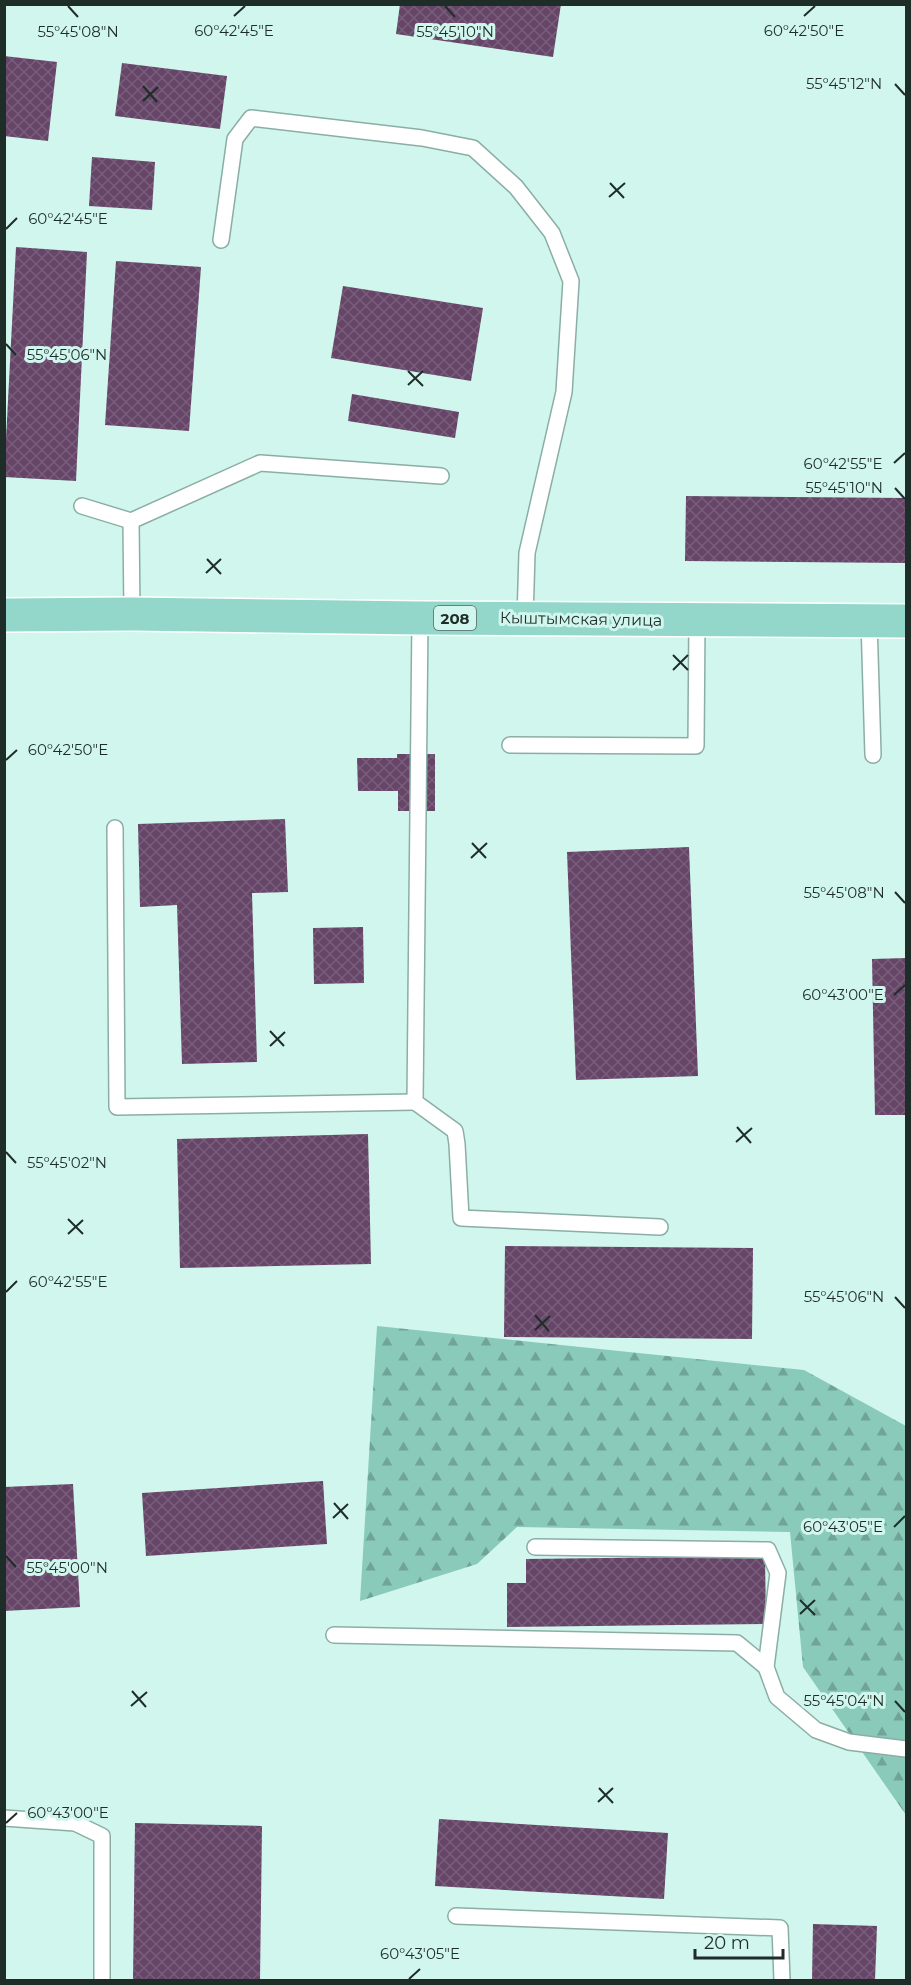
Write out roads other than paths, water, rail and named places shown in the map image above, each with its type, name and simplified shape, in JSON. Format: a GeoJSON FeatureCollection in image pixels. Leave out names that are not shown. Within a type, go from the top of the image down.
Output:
{"type":"FeatureCollection","features":[{"type":"Feature","properties":{"kind":"main road","name":"Кыштымская улица"},"geometry":{"type":"LineString","coordinates":[[4,615],[132,614],[906,621]]}},
{"type":"Feature","properties":{"kind":"lane"},"geometry":{"type":"LineString","coordinates":[[221,240],[235,139],[251,118],[422,138],[473,148],[516,187],[552,233],[571,282],[564,392],[527,553],[525,619]]}},
{"type":"Feature","properties":{"kind":"lane"},"geometry":{"type":"LineString","coordinates":[[82,506],[131,521],[260,463],[441,476]]}},
{"type":"Feature","properties":{"kind":"lane"},"geometry":{"type":"LineString","coordinates":[[131,521],[132,614]]}},
{"type":"Feature","properties":{"kind":"lane"},"geometry":{"type":"LineString","coordinates":[[415,1102],[420,618]]}},
{"type":"Feature","properties":{"kind":"lane"},"geometry":{"type":"LineString","coordinates":[[510,745],[696,746],[697,620]]}},
{"type":"Feature","properties":{"kind":"lane"},"geometry":{"type":"LineString","coordinates":[[869,620],[873,755]]}},
{"type":"Feature","properties":{"kind":"lane"},"geometry":{"type":"LineString","coordinates":[[115,828],[117,1107],[415,1102],[454,1131],[457,1144],[461,1218],[660,1227]]}},
{"type":"Feature","properties":{"kind":"lane"},"geometry":{"type":"LineString","coordinates":[[535,1547],[768,1550],[778,1573],[766,1667],[777,1697],[816,1730],[849,1742],[906,1749]]}},
{"type":"Feature","properties":{"kind":"lane"},"geometry":{"type":"LineString","coordinates":[[334,1635],[737,1643],[766,1667]]}},
{"type":"Feature","properties":{"kind":"lane"},"geometry":{"type":"LineString","coordinates":[[4,1818],[75,1823],[102,1836],[102,1980]]}},
{"type":"Feature","properties":{"kind":"lane"},"geometry":{"type":"LineString","coordinates":[[456,1916],[780,1928],[782,1980]]}}]}
